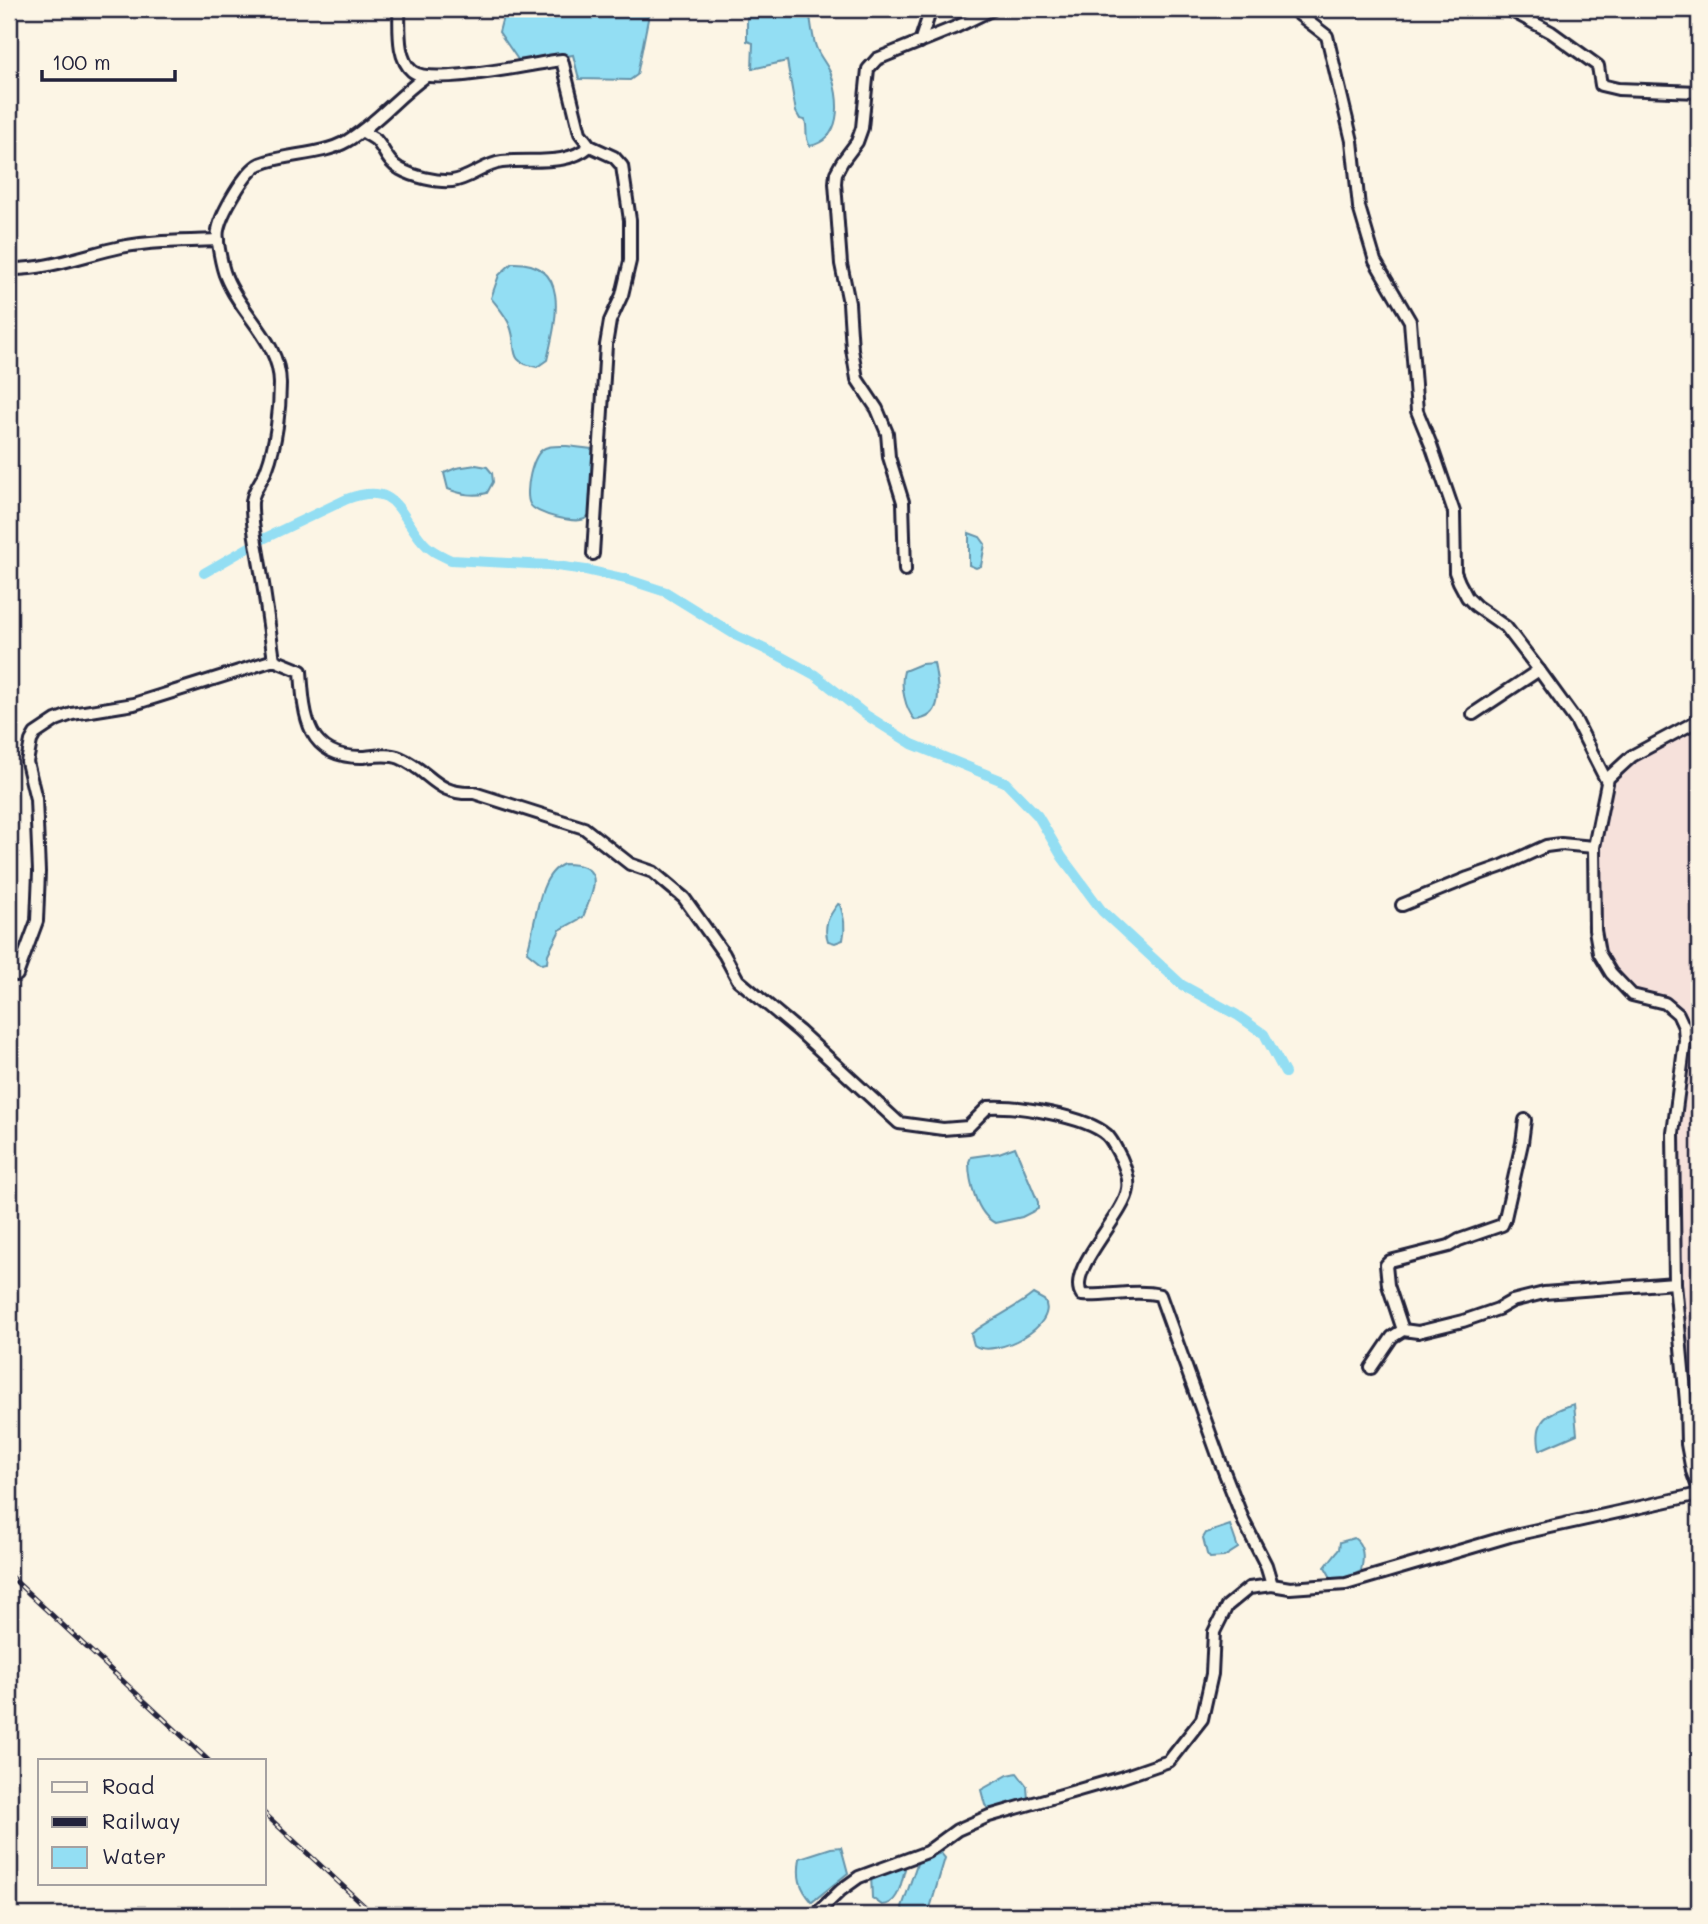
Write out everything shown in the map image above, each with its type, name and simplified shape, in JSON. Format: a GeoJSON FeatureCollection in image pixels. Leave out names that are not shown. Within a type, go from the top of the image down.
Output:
{"type":"FeatureCollection","features":[{"type":"Feature","properties":{"kind":"street"},"geometry":{"type":"LineString","coordinates":[[399,9],[402,51],[406,63],[413,72],[425,77],[562,61],[580,133],[590,146],[614,156],[622,166],[630,220],[630,261],[622,295],[610,321],[606,345],[593,554]]}},
{"type":"Feature","properties":{"kind":"street"},"geometry":{"type":"LineString","coordinates":[[920,42],[931,9]]}},
{"type":"Feature","properties":{"kind":"street"},"geometry":{"type":"LineString","coordinates":[[905,570],[902,502],[889,457],[887,433],[877,409],[857,379],[849,303],[841,264],[836,173],[857,142],[862,128],[868,69],[877,60],[993,9]]}},
{"type":"Feature","properties":{"kind":"street"},"geometry":{"type":"LineString","coordinates":[[1292,9],[1327,36],[1352,141],[1359,207],[1375,261],[1410,321],[1417,411],[1432,445],[1454,512],[1455,572],[1467,597],[1506,627],[1576,721],[1607,782]]}},
{"type":"Feature","properties":{"kind":"street"},"geometry":{"type":"LineString","coordinates":[[1508,9],[1550,33],[1598,66],[1601,85],[1618,89],[1699,92]]}},
{"type":"Feature","properties":{"kind":"street"},"geometry":{"type":"LineString","coordinates":[[274,660],[253,528],[253,494],[267,469],[281,383],[277,363],[267,339],[242,307],[225,275],[217,233],[225,209],[258,165],[344,143],[425,77]]}},
{"type":"Feature","properties":{"kind":"street"},"geometry":{"type":"LineString","coordinates":[[362,131],[376,140],[386,157],[399,169],[423,178],[450,181],[463,179],[501,162],[549,161],[576,154],[590,146]]}},
{"type":"Feature","properties":{"kind":"street"},"geometry":{"type":"LineString","coordinates":[[9,269],[35,267],[150,242],[218,240]]}},
{"type":"Feature","properties":{"kind":"street"},"geometry":{"type":"LineString","coordinates":[[17,975],[37,920],[39,872],[36,799],[27,762],[35,734],[56,720],[72,714],[134,704],[274,660],[301,671],[307,718],[318,743],[333,754],[349,757],[395,755],[413,764],[443,789],[460,794],[474,793],[584,828],[630,864],[653,872],[684,898],[724,954],[738,980],[799,1031],[899,1123],[943,1129],[968,1127],[988,1107],[1003,1106],[1079,1119],[1110,1137],[1126,1169],[1128,1189],[1122,1206],[1083,1267],[1078,1281],[1079,1292],[1091,1296],[1160,1295],[1220,1461],[1244,1522],[1266,1565],[1272,1585]]}},
{"type":"Feature","properties":{"kind":"street"},"geometry":{"type":"LineString","coordinates":[[1473,714],[1539,670]]}},
{"type":"Feature","properties":{"kind":"street"},"geometry":{"type":"LineString","coordinates":[[815,1915],[859,1877],[927,1852],[957,1830],[1169,1761],[1202,1719],[1212,1674],[1214,1632],[1227,1606],[1249,1588],[1346,1584],[1510,1536],[1699,1492],[1687,1444],[1686,1402],[1675,1283],[1673,1133],[1685,1041],[1684,1027],[1678,1014],[1665,1003],[1632,995],[1611,973],[1599,953],[1595,930],[1594,847],[1607,782],[1632,756],[1699,720]]}},
{"type":"Feature","properties":{"kind":"street"},"geometry":{"type":"LineString","coordinates":[[1402,905],[1546,846],[1561,844],[1594,847]]}},
{"type":"Feature","properties":{"kind":"street"},"geometry":{"type":"LineString","coordinates":[[1404,1330],[1388,1284],[1386,1265],[1390,1261],[1449,1247],[1459,1240],[1502,1225],[1525,1120]]}},
{"type":"Feature","properties":{"kind":"street"},"geometry":{"type":"LineString","coordinates":[[1371,1368],[1392,1337],[1404,1330],[1418,1332],[1463,1321],[1498,1309],[1512,1301],[1544,1293],[1675,1283]]}},
{"type":"Feature","properties":{"kind":"shaded area"},"geometry":{"type":"Polygon","coordinates":[[[1699,722],[1699,1481],[1687,1397],[1679,1302],[1677,1134],[1687,1047],[1679,1014],[1633,994],[1611,973],[1596,930],[1594,851],[1609,778],[1632,757],[1699,722]]]}},
{"type":"Feature","properties":{"kind":"water"},"geometry":{"type":"Polygon","coordinates":[[[505,9],[650,9],[637,75],[630,80],[579,79],[573,55],[521,64],[499,32],[505,9]]]}},
{"type":"Feature","properties":{"kind":"water"},"geometry":{"type":"Polygon","coordinates":[[[744,9],[809,9],[815,43],[831,73],[835,87],[837,108],[833,128],[820,142],[810,146],[808,143],[805,120],[800,119],[796,112],[787,61],[752,69],[753,43],[747,41],[747,11],[744,9]]]}},
{"type":"Feature","properties":{"kind":"water"},"geometry":{"type":"Polygon","coordinates":[[[512,263],[531,265],[544,272],[552,283],[556,312],[554,329],[547,360],[537,367],[527,365],[517,358],[508,322],[491,298],[499,275],[512,263]]]}},
{"type":"Feature","properties":{"kind":"water"},"geometry":{"type":"Polygon","coordinates":[[[550,446],[592,449],[595,454],[591,509],[588,516],[581,520],[547,515],[533,508],[528,499],[530,474],[540,452],[550,446]]]}},
{"type":"Feature","properties":{"kind":"water"},"geometry":{"type":"Polygon","coordinates":[[[476,465],[487,467],[492,473],[493,482],[487,493],[467,494],[448,489],[444,473],[476,465]]]}},
{"type":"Feature","properties":{"kind":"water"},"geometry":{"type":"Polygon","coordinates":[[[969,533],[980,537],[985,544],[981,566],[976,568],[969,565],[969,533]]]}},
{"type":"Feature","properties":{"kind":"water"},"geometry":{"type":"Polygon","coordinates":[[[934,663],[938,691],[936,707],[925,718],[915,720],[904,697],[904,671],[921,664],[934,663]]]}},
{"type":"Feature","properties":{"kind":"water"},"geometry":{"type":"Polygon","coordinates":[[[564,864],[587,868],[592,873],[593,888],[583,917],[560,930],[548,954],[547,963],[542,964],[527,952],[543,889],[548,878],[564,864]]]}},
{"type":"Feature","properties":{"kind":"water"},"geometry":{"type":"Polygon","coordinates":[[[838,904],[843,914],[844,931],[843,940],[835,943],[828,941],[826,926],[838,904]]]}},
{"type":"Feature","properties":{"kind":"water"},"geometry":{"type":"Polygon","coordinates":[[[1015,1147],[1038,1202],[1038,1209],[1022,1217],[995,1223],[978,1204],[970,1178],[969,1162],[971,1157],[999,1153],[1015,1147]]]}},
{"type":"Feature","properties":{"kind":"water"},"geometry":{"type":"Polygon","coordinates":[[[1033,1294],[1044,1300],[1047,1310],[1035,1329],[1023,1338],[996,1348],[974,1345],[971,1334],[1033,1294]]]}},
{"type":"Feature","properties":{"kind":"water"},"geometry":{"type":"Polygon","coordinates":[[[1574,1404],[1577,1434],[1540,1450],[1538,1440],[1541,1424],[1550,1414],[1574,1404]]]}},
{"type":"Feature","properties":{"kind":"water"},"geometry":{"type":"Polygon","coordinates":[[[1230,1525],[1238,1548],[1224,1557],[1210,1558],[1203,1538],[1206,1533],[1230,1525]]]}},
{"type":"Feature","properties":{"kind":"water"},"geometry":{"type":"Polygon","coordinates":[[[1354,1538],[1363,1553],[1361,1571],[1348,1578],[1333,1581],[1325,1567],[1339,1549],[1340,1542],[1354,1538]]]}},
{"type":"Feature","properties":{"kind":"water"},"geometry":{"type":"Polygon","coordinates":[[[1017,1773],[1027,1786],[1028,1800],[992,1813],[985,1805],[981,1790],[1017,1773]]]}},
{"type":"Feature","properties":{"kind":"water"},"geometry":{"type":"Polygon","coordinates":[[[841,1847],[848,1873],[812,1902],[800,1882],[800,1858],[841,1847]]]}},
{"type":"Feature","properties":{"kind":"water"},"geometry":{"type":"Polygon","coordinates":[[[941,1853],[945,1858],[928,1915],[904,1915],[902,1907],[918,1861],[941,1853]]]}},
{"type":"Feature","properties":{"kind":"water"},"geometry":{"type":"Polygon","coordinates":[[[905,1864],[896,1897],[888,1904],[882,1905],[872,1898],[871,1874],[905,1864]]]}},
{"type":"Feature","properties":{"kind":"waterway"},"geometry":{"type":"LineString","coordinates":[[204,573],[265,538],[347,499],[376,494],[394,502],[426,545],[451,560],[549,565],[586,570],[666,592],[737,636],[815,675],[866,715],[912,744],[1005,782],[1038,816],[1062,857],[1102,911],[1182,985],[1237,1015],[1264,1034],[1285,1073]]}},
{"type":"Feature","properties":{"kind":"railway"},"geometry":{"type":"LineString","coordinates":[[9,1575],[207,1759]]}},
{"type":"Feature","properties":{"kind":"railway"},"geometry":{"type":"LineString","coordinates":[[266,1815],[374,1915]]}}]}
